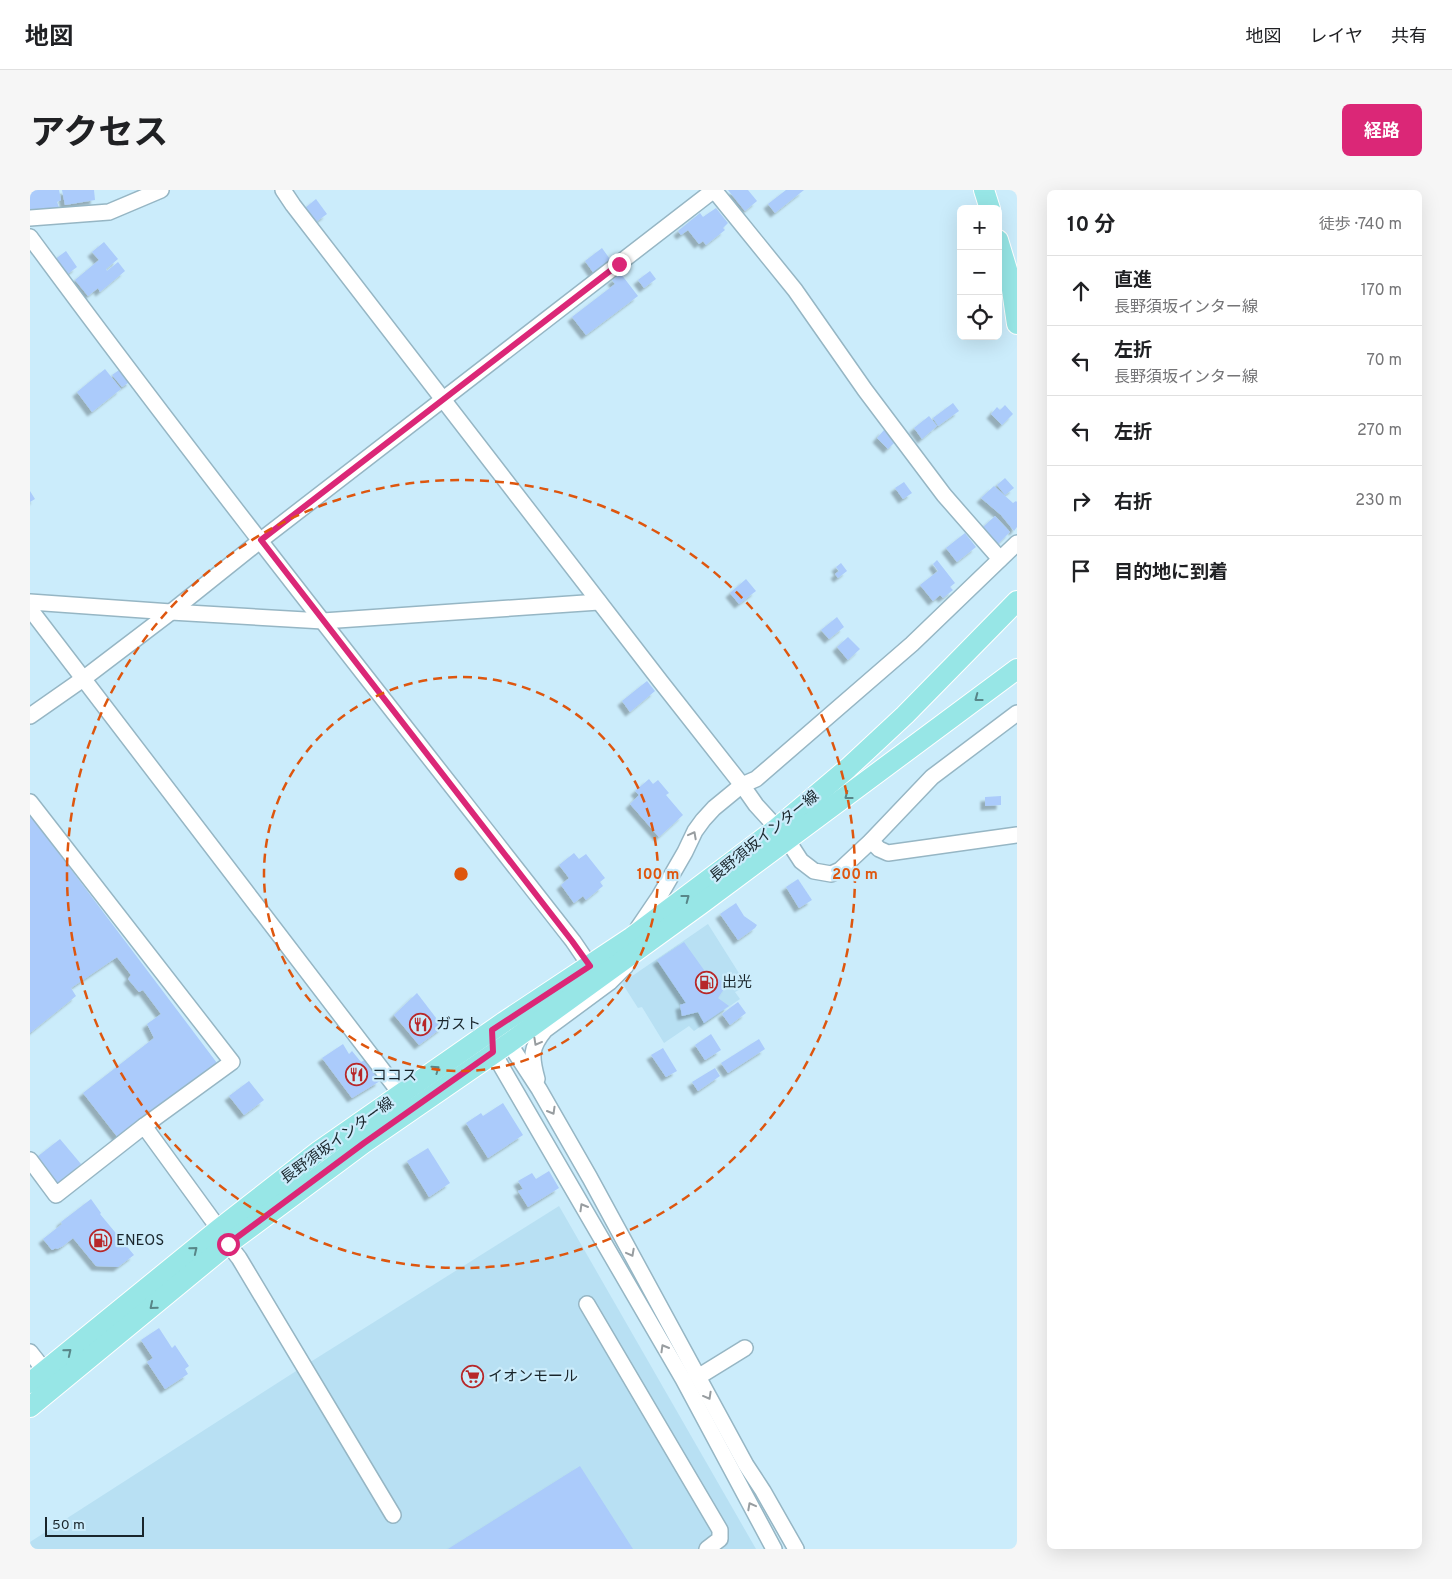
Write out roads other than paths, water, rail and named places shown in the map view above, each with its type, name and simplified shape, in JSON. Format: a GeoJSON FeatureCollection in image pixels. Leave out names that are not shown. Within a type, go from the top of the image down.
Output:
{"type":"FeatureCollection","features":[{"type":"Feature","properties":{"kind":"main road"},"geometry":{"type":"LineString","coordinates":[[984,190],[989,205]]}},
{"type":"Feature","properties":{"kind":"main road"},"geometry":{"type":"LineString","coordinates":[[1001,250],[1011,283],[1017,324]]}},
{"type":"Feature","properties":{"kind":"main road","name":"長野須坂インター線"},"geometry":{"type":"LineString","coordinates":[[782,834],[848,768],[905,715],[1017,601]]}},
{"type":"Feature","properties":{"kind":"main road","name":"長野須坂インター線"},"geometry":{"type":"LineString","coordinates":[[37,1377],[224,1237],[501,1048],[782,834],[1017,669]]}},
{"type":"Feature","properties":{"kind":"main road","name":"長野須坂インター線"},"geometry":{"type":"LineString","coordinates":[[30,1407],[319,1151],[492,1030],[590,966],[642,939]]}},
{"type":"Feature","properties":{"kind":"street"},"geometry":{"type":"LineString","coordinates":[[30,218],[109,212],[160,190]]}},
{"type":"Feature","properties":{"kind":"street"},"geometry":{"type":"LineString","coordinates":[[283,190],[292,205],[756,805],[782,834],[806,866],[814,871],[831,874],[847,865],[932,777],[1017,713]]}},
{"type":"Feature","properties":{"kind":"street"},"geometry":{"type":"LineString","coordinates":[[30,716],[83,679],[171,612],[261,540],[714,190],[795,290],[865,390],[944,496],[1000,559]]}},
{"type":"Feature","properties":{"kind":"street"},"geometry":{"type":"LineString","coordinates":[[30,238],[87,315],[590,966]]}},
{"type":"Feature","properties":{"kind":"street"},"geometry":{"type":"LineString","coordinates":[[539,1089],[532,1062],[532,1052],[539,1038],[545,1030],[610,982],[642,939],[659,897],[695,831],[714,808],[742,785],[756,779],[904,650],[1017,543]]}},
{"type":"Feature","properties":{"kind":"street"},"geometry":{"type":"LineString","coordinates":[[30,602],[323,621],[599,602]]}},
{"type":"Feature","properties":{"kind":"street"},"geometry":{"type":"LineString","coordinates":[[30,609],[400,1094]]}},
{"type":"Feature","properties":{"kind":"street"},"geometry":{"type":"LineString","coordinates":[[30,802],[232,1062],[144,1126],[56,1195],[30,1160]]}},
{"type":"Feature","properties":{"kind":"street"},"geometry":{"type":"LineString","coordinates":[[870,841],[879,849],[888,852],[1017,835]]}},
{"type":"Feature","properties":{"kind":"street"},"geometry":{"type":"LineString","coordinates":[[492,1030],[774,1549]]}},
{"type":"Feature","properties":{"kind":"street"},"geometry":{"type":"LineString","coordinates":[[501,1048],[539,1089],[590,1178],[746,1465],[758,1492],[789,1549]]}},
{"type":"Feature","properties":{"kind":"street"},"geometry":{"type":"LineString","coordinates":[[144,1126],[239,1258],[393,1515]]}},
{"type":"Feature","properties":{"kind":"street"},"geometry":{"type":"LineString","coordinates":[[587,1304],[720,1530],[720,1539],[708,1549]]}},
{"type":"Feature","properties":{"kind":"street"},"geometry":{"type":"LineString","coordinates":[[698,1377],[745,1348]]}},
{"type":"Feature","properties":{"kind":"street"},"geometry":{"type":"LineString","coordinates":[[30,1352],[37,1377]]}},
{"type":"Feature","properties":{"kind":"street"},"geometry":{"type":"LineString","coordinates":[[746,1465],[764,1491],[796,1549]]}},
{"type":"Feature","properties":{"kind":"place","name":"出光"},"geometry":{"type":"Point","coordinates":[706,982]}},
{"type":"Feature","properties":{"kind":"place","name":"ガスト"},"geometry":{"type":"Point","coordinates":[420,1024]}},
{"type":"Feature","properties":{"kind":"place","name":"ココス"},"geometry":{"type":"Point","coordinates":[356,1075]}},
{"type":"Feature","properties":{"kind":"place","name":"ENEOS"},"geometry":{"type":"Point","coordinates":[100,1240]}},
{"type":"Feature","properties":{"kind":"place","name":"イオンモール"},"geometry":{"type":"Point","coordinates":[472,1376]}}]}
